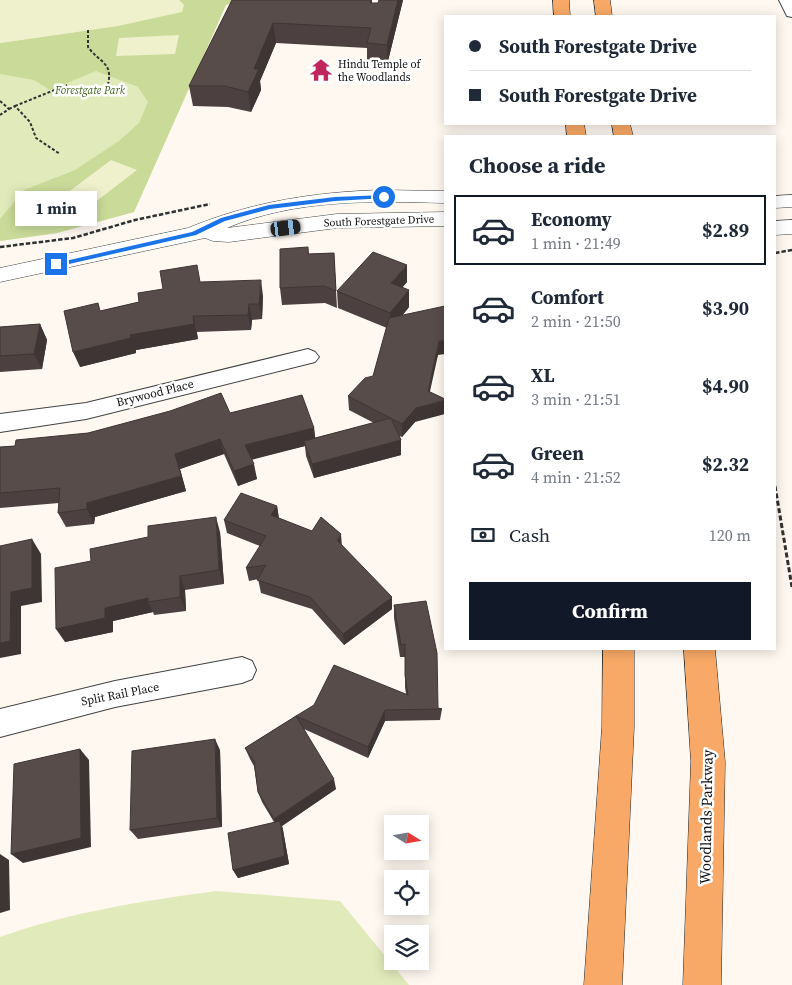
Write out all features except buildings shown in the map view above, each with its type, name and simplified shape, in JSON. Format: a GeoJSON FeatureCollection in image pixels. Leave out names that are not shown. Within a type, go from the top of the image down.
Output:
{"type":"FeatureCollection","features":[{"type":"Feature","properties":{"kind":"main road"},"geometry":{"type":"LineString","coordinates":[[561,0],[562,15]]}},
{"type":"Feature","properties":{"kind":"main road"},"geometry":{"type":"LineString","coordinates":[[602,0],[604,15]]}},
{"type":"Feature","properties":{"kind":"main road"},"geometry":{"type":"LineString","coordinates":[[603,985],[618,727],[618,650]]}},
{"type":"Feature","properties":{"kind":"main road","name":"Woodlands Parkway"},"geometry":{"type":"LineString","coordinates":[[698,650],[708,762],[702,985]]}},
{"type":"Feature","properties":{"kind":"street"},"geometry":{"type":"LineString","coordinates":[[786,0],[792,13]]}},
{"type":"Feature","properties":{"kind":"street","name":"South Forestgate Drive"},"geometry":{"type":"LineString","coordinates":[[194,234],[223,220],[269,207],[335,199],[416,195],[444,196]]}},
{"type":"Feature","properties":{"kind":"street"},"geometry":{"type":"LineString","coordinates":[[776,202],[792,201]]}},
{"type":"Feature","properties":{"kind":"street","name":"South Forestgate Drive"},"geometry":{"type":"LineString","coordinates":[[0,275],[194,234],[229,235],[337,221],[444,219]]}},
{"type":"Feature","properties":{"kind":"street"},"geometry":{"type":"LineString","coordinates":[[776,228],[792,227]]}},
{"type":"Feature","properties":{"kind":"street","name":"Brywood Place"},"geometry":{"type":"LineString","coordinates":[[0,423],[86,411],[308,357]]}},
{"type":"Feature","properties":{"kind":"street","name":"Split Rail Place"},"geometry":{"type":"LineString","coordinates":[[0,723],[115,694],[242,670]]}},
{"type":"Feature","properties":{"kind":"path"},"geometry":{"type":"LineString","coordinates":[[88,30],[85,41],[88,50],[106,63],[108,82],[106,91]]}},
{"type":"Feature","properties":{"kind":"path"},"geometry":{"type":"LineString","coordinates":[[0,115],[15,106],[67,85]]}},
{"type":"Feature","properties":{"kind":"path"},"geometry":{"type":"LineString","coordinates":[[0,101],[9,109]]}},
{"type":"Feature","properties":{"kind":"path"},"geometry":{"type":"LineString","coordinates":[[15,106],[30,122],[30,130],[34,138],[60,154]]}},
{"type":"Feature","properties":{"kind":"path"},"geometry":{"type":"LineString","coordinates":[[776,253],[792,250]]}},
{"type":"Feature","properties":{"kind":"path"},"geometry":{"type":"LineString","coordinates":[[776,492],[792,587]]}},
{"type":"Feature","properties":{"kind":"green space","name":"Forestgate Park"},"geometry":{"type":"Polygon","coordinates":[[[0,0],[239,0],[226,5],[134,212],[57,233],[0,241],[0,0]]]}},
{"type":"Feature","properties":{"kind":"green space"},"geometry":{"type":"Polygon","coordinates":[[[0,0],[179,0],[184,5],[182,12],[118,26],[0,43],[0,0]]]}},
{"type":"Feature","properties":{"kind":"green space"},"geometry":{"type":"Polygon","coordinates":[[[179,0],[239,0],[226,5],[134,212],[57,233],[0,241],[0,219],[24,190],[75,170],[119,141],[139,123],[148,102],[138,87],[96,71],[50,90],[34,80],[0,74],[0,43],[118,26],[184,5],[179,0]]]}},
{"type":"Feature","properties":{"kind":"green space"},"geometry":{"type":"Polygon","coordinates":[[[179,35],[175,54],[116,56],[119,38],[179,35]]]}},
{"type":"Feature","properties":{"kind":"green space"},"geometry":{"type":"Polygon","coordinates":[[[111,160],[137,170],[77,216],[51,205],[111,160]]]}},
{"type":"Feature","properties":{"kind":"green space"},"geometry":{"type":"Polygon","coordinates":[[[216,891],[340,901],[384,955],[384,970],[397,970],[409,985],[0,985],[0,937],[80,914],[134,903],[216,891]]]}},
{"type":"Feature","properties":{"kind":"place","name":"Hindu Temple of the Woodlands"},"geometry":{"type":"Point","coordinates":[321,70]}},
{"type":"Feature","properties":{"kind":"route"},"geometry":{"type":"LineString","coordinates":[[56,264],[194,234],[223,220],[269,207],[335,199],[384,197]]}}]}
